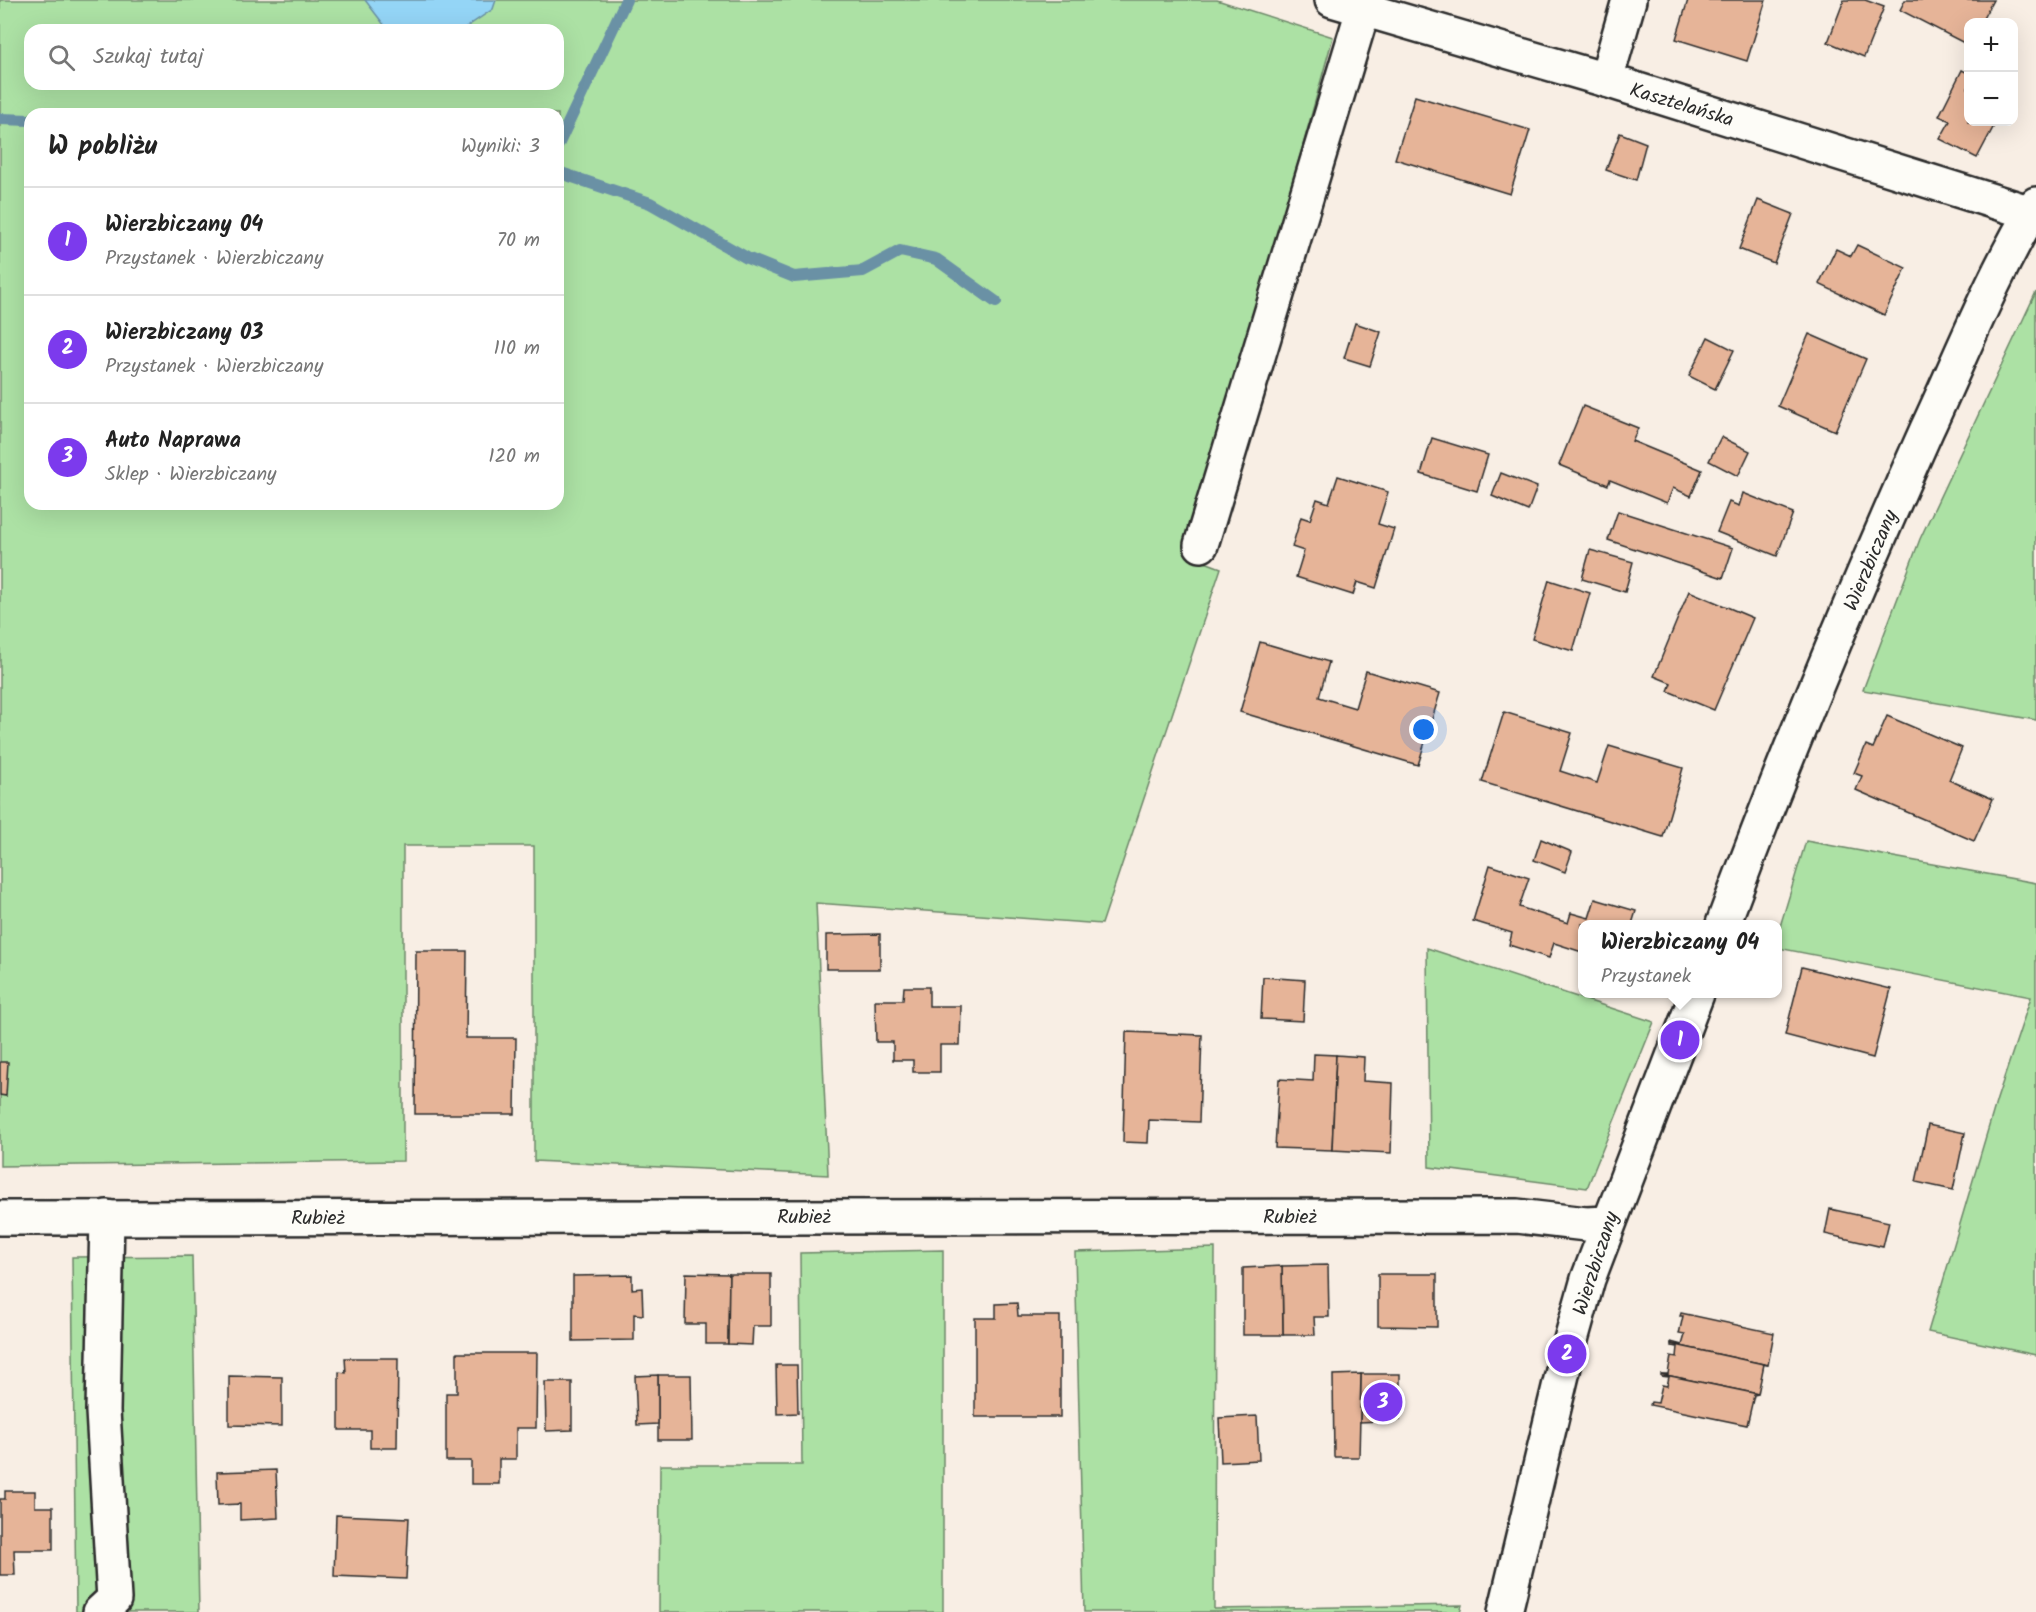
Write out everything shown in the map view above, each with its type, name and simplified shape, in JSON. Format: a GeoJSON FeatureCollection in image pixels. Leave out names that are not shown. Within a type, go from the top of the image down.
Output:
{"type":"FeatureCollection","features":[{"type":"Feature","properties":{"kind":"street","name":"Kasztelańska"},"geometry":{"type":"LineString","coordinates":[[1332,0],[2034,208]]}},
{"type":"Feature","properties":{"kind":"street"},"geometry":{"type":"LineString","coordinates":[[1606,81],[1629,0]]}},
{"type":"Feature","properties":{"kind":"street"},"geometry":{"type":"LineString","coordinates":[[1201,545],[1363,10]]}},
{"type":"Feature","properties":{"kind":"street","name":"Wierzbiczany"},"geometry":{"type":"LineString","coordinates":[[1724,920],[1768,803],[1897,496],[1991,289],[2034,208]]}},
{"type":"Feature","properties":{"kind":"street","name":"Wierzbiczany"},"geometry":{"type":"LineString","coordinates":[[1506,1612],[1567,1354],[1588,1279],[1695,998]]}},
{"type":"Feature","properties":{"kind":"street","name":"Rubież"},"geometry":{"type":"LineString","coordinates":[[0,1218],[1517,1215],[1586,1224],[1608,1223]]}},
{"type":"Feature","properties":{"kind":"street"},"geometry":{"type":"LineString","coordinates":[[100,1612],[114,1599],[103,1411],[107,1217]]}},
{"type":"Feature","properties":{"kind":"green space"},"geometry":{"type":"Polygon","coordinates":[[[0,0],[1217,0],[1333,37],[1189,556],[1221,568],[1102,924],[816,903],[828,1175],[534,1161],[534,846],[403,846],[403,1161],[0,1166],[0,0]]]}},
{"type":"Feature","properties":{"kind":"green space"},"geometry":{"type":"Polygon","coordinates":[[[2036,292],[2036,720],[1863,690],[1920,539],[2036,292]]]}},
{"type":"Feature","properties":{"kind":"green space"},"geometry":{"type":"Polygon","coordinates":[[[1806,841],[2036,883],[2036,1355],[1928,1332],[1997,1099],[2031,997],[1782,949],[1782,920],[1806,841]]]}},
{"type":"Feature","properties":{"kind":"green space"},"geometry":{"type":"Polygon","coordinates":[[[1427,948],[1654,1022],[1587,1188],[1429,1167],[1427,948]]]}},
{"type":"Feature","properties":{"kind":"green space"},"geometry":{"type":"Polygon","coordinates":[[[1215,1248],[1214,1609],[1462,1605],[1460,1612],[1084,1612],[1075,1252],[1215,1248]]]}},
{"type":"Feature","properties":{"kind":"green space"},"geometry":{"type":"Polygon","coordinates":[[[943,1250],[943,1612],[659,1612],[660,1465],[802,1465],[800,1253],[943,1250]]]}},
{"type":"Feature","properties":{"kind":"green space"},"geometry":{"type":"Polygon","coordinates":[[[192,1256],[199,1612],[76,1612],[72,1257],[192,1256]]]}},
{"type":"Feature","properties":{"kind":"water"},"geometry":{"type":"Polygon","coordinates":[[[365,0],[496,0],[493,9],[471,24],[383,24],[365,0]]]}},
{"type":"Feature","properties":{"kind":"building"},"geometry":{"type":"Polygon","coordinates":[[[1688,0],[1766,0],[1747,61],[1676,39],[1688,0]]]}},
{"type":"Feature","properties":{"kind":"building"},"geometry":{"type":"Polygon","coordinates":[[[1844,0],[1865,0],[1884,7],[1864,57],[1828,42],[1844,0]]]}},
{"type":"Feature","properties":{"kind":"building"},"geometry":{"type":"Polygon","coordinates":[[[1905,0],[1993,0],[1983,18],[1964,18],[1964,43],[1900,10],[1905,0]]]}},
{"type":"Feature","properties":{"kind":"building"},"geometry":{"type":"Polygon","coordinates":[[[1962,70],[1964,71],[1964,126],[1994,126],[1977,158],[1940,139],[1950,121],[1939,116],[1962,70]]]}},
{"type":"Feature","properties":{"kind":"building"},"geometry":{"type":"Polygon","coordinates":[[[1415,96],[1530,130],[1510,194],[1395,159],[1415,96]]]}},
{"type":"Feature","properties":{"kind":"building"},"geometry":{"type":"Polygon","coordinates":[[[1620,133],[1646,143],[1636,180],[1606,170],[1620,133]]]}},
{"type":"Feature","properties":{"kind":"building"},"geometry":{"type":"Polygon","coordinates":[[[1758,200],[1793,214],[1774,263],[1739,249],[1758,200]]]}},
{"type":"Feature","properties":{"kind":"building"},"geometry":{"type":"Polygon","coordinates":[[[1857,245],[1906,268],[1884,315],[1819,284],[1836,249],[1851,256],[1857,245]]]}},
{"type":"Feature","properties":{"kind":"building"},"geometry":{"type":"Polygon","coordinates":[[[1355,323],[1381,332],[1370,366],[1344,358],[1355,323]]]}},
{"type":"Feature","properties":{"kind":"building"},"geometry":{"type":"Polygon","coordinates":[[[1809,334],[1866,359],[1835,431],[1778,406],[1809,334]]]}},
{"type":"Feature","properties":{"kind":"building"},"geometry":{"type":"Polygon","coordinates":[[[1708,337],[1734,350],[1715,389],[1689,376],[1708,337]]]}},
{"type":"Feature","properties":{"kind":"building"},"geometry":{"type":"Polygon","coordinates":[[[1583,406],[1638,428],[1632,441],[1702,470],[1691,496],[1673,488],[1667,503],[1610,480],[1608,485],[1559,465],[1583,406]]]}},
{"type":"Feature","properties":{"kind":"building"},"geometry":{"type":"Polygon","coordinates":[[[1721,437],[1750,451],[1738,476],[1709,461],[1721,437]]]}},
{"type":"Feature","properties":{"kind":"building"},"geometry":{"type":"Polygon","coordinates":[[[1432,438],[1488,455],[1477,491],[1421,474],[1432,438]]]}},
{"type":"Feature","properties":{"kind":"building"},"geometry":{"type":"Polygon","coordinates":[[[1501,473],[1537,487],[1528,511],[1492,496],[1501,473]]]}},
{"type":"Feature","properties":{"kind":"building"},"geometry":{"type":"Polygon","coordinates":[[[1338,476],[1388,492],[1378,524],[1394,529],[1376,588],[1357,582],[1353,595],[1296,577],[1304,551],[1292,547],[1301,517],[1310,520],[1317,499],[1329,503],[1338,476]]]}},
{"type":"Feature","properties":{"kind":"building"},"geometry":{"type":"Polygon","coordinates":[[[1743,493],[1793,513],[1777,556],[1717,532],[1729,502],[1739,506],[1743,493]]]}},
{"type":"Feature","properties":{"kind":"building"},"geometry":{"type":"Polygon","coordinates":[[[1618,511],[1733,548],[1723,578],[1608,540],[1618,511]]]}},
{"type":"Feature","properties":{"kind":"building"},"geometry":{"type":"Polygon","coordinates":[[[1590,550],[1633,562],[1625,592],[1582,579],[1590,550]]]}},
{"type":"Feature","properties":{"kind":"building"},"geometry":{"type":"Polygon","coordinates":[[[1549,580],[1590,593],[1573,651],[1532,639],[1549,580]]]}},
{"type":"Feature","properties":{"kind":"building"},"geometry":{"type":"Polygon","coordinates":[[[1689,591],[1753,618],[1714,710],[1668,691],[1671,683],[1654,676],[1689,591]]]}},
{"type":"Feature","properties":{"kind":"building"},"geometry":{"type":"Polygon","coordinates":[[[1260,642],[1329,662],[1319,697],[1355,708],[1366,671],[1440,693],[1418,765],[1240,712],[1260,642]]]}},
{"type":"Feature","properties":{"kind":"building"},"geometry":{"type":"Polygon","coordinates":[[[1504,712],[1572,733],[1560,771],[1597,783],[1609,746],[1683,768],[1663,837],[1482,782],[1504,712]]]}},
{"type":"Feature","properties":{"kind":"building"},"geometry":{"type":"Polygon","coordinates":[[[1887,716],[1962,748],[1949,780],[1993,799],[1974,841],[1856,790],[1862,776],[1854,773],[1866,745],[1873,748],[1887,716]]]}},
{"type":"Feature","properties":{"kind":"building"},"geometry":{"type":"Polygon","coordinates":[[[1541,839],[1572,852],[1565,872],[1534,860],[1541,839]]]}},
{"type":"Feature","properties":{"kind":"building"},"geometry":{"type":"Polygon","coordinates":[[[1490,865],[1529,878],[1519,907],[1568,923],[1571,913],[1589,918],[1595,899],[1636,911],[1633,920],[1578,920],[1578,951],[1554,943],[1549,958],[1509,945],[1512,933],[1473,921],[1490,865]]]}},
{"type":"Feature","properties":{"kind":"building"},"geometry":{"type":"Polygon","coordinates":[[[880,934],[880,969],[826,969],[826,935],[880,934]]]}},
{"type":"Feature","properties":{"kind":"building"},"geometry":{"type":"Polygon","coordinates":[[[416,951],[467,951],[466,1038],[516,1038],[515,1114],[415,1114],[416,951]]]}},
{"type":"Feature","properties":{"kind":"building"},"geometry":{"type":"Polygon","coordinates":[[[1802,967],[1891,989],[1873,1058],[1785,1035],[1802,967]]]}},
{"type":"Feature","properties":{"kind":"building"},"geometry":{"type":"Polygon","coordinates":[[[1263,977],[1305,980],[1303,1021],[1261,1019],[1263,977]]]}},
{"type":"Feature","properties":{"kind":"building"},"geometry":{"type":"Polygon","coordinates":[[[904,987],[929,987],[929,1006],[961,1006],[960,1045],[940,1045],[940,1072],[913,1072],[913,1060],[893,1060],[893,1042],[876,1042],[875,1000],[903,1000],[904,987]]]}},
{"type":"Feature","properties":{"kind":"building"},"geometry":{"type":"Polygon","coordinates":[[[1126,1032],[1202,1035],[1199,1122],[1149,1120],[1148,1143],[1123,1142],[1126,1032]]]}},
{"type":"Feature","properties":{"kind":"building"},"geometry":{"type":"Polygon","coordinates":[[[1314,1054],[1336,1055],[1332,1150],[1275,1148],[1279,1079],[1313,1081],[1314,1054]]]}},
{"type":"Feature","properties":{"kind":"building"},"geometry":{"type":"Polygon","coordinates":[[[1336,1055],[1364,1057],[1363,1081],[1393,1083],[1391,1153],[1332,1150],[1336,1055]]]}},
{"type":"Feature","properties":{"kind":"building"},"geometry":{"type":"Polygon","coordinates":[[[0,1062],[8,1062],[6,1096],[0,1095],[0,1062]]]}},
{"type":"Feature","properties":{"kind":"building"},"geometry":{"type":"Polygon","coordinates":[[[1928,1125],[1965,1133],[1953,1190],[1916,1182],[1928,1125]]]}},
{"type":"Feature","properties":{"kind":"building"},"geometry":{"type":"Polygon","coordinates":[[[1830,1209],[1889,1222],[1883,1247],[1825,1234],[1830,1209]]]}},
{"type":"Feature","properties":{"kind":"building"},"geometry":{"type":"Polygon","coordinates":[[[1328,1265],[1329,1317],[1314,1317],[1315,1335],[1283,1335],[1282,1266],[1328,1265]]]}},
{"type":"Feature","properties":{"kind":"building"},"geometry":{"type":"Polygon","coordinates":[[[1282,1266],[1283,1335],[1243,1335],[1243,1268],[1282,1266]]]}},
{"type":"Feature","properties":{"kind":"building"},"geometry":{"type":"Polygon","coordinates":[[[686,1273],[729,1274],[728,1344],[706,1344],[706,1324],[685,1324],[686,1273]]]}},
{"type":"Feature","properties":{"kind":"building"},"geometry":{"type":"Polygon","coordinates":[[[729,1274],[771,1274],[771,1326],[753,1326],[752,1345],[728,1344],[729,1274]]]}},
{"type":"Feature","properties":{"kind":"building"},"geometry":{"type":"Polygon","coordinates":[[[1378,1274],[1437,1274],[1437,1327],[1378,1326],[1378,1274]]]}},
{"type":"Feature","properties":{"kind":"building"},"geometry":{"type":"Polygon","coordinates":[[[632,1275],[632,1289],[642,1288],[643,1315],[634,1314],[634,1340],[573,1341],[573,1276],[632,1275]]]}},
{"type":"Feature","properties":{"kind":"building"},"geometry":{"type":"Polygon","coordinates":[[[1017,1303],[1018,1316],[1060,1316],[1060,1417],[975,1417],[975,1318],[996,1318],[996,1304],[1017,1303]]]}},
{"type":"Feature","properties":{"kind":"building"},"geometry":{"type":"Polygon","coordinates":[[[1681,1313],[1774,1333],[1768,1365],[1671,1344],[1671,1342],[1682,1345],[1685,1335],[1679,1334],[1683,1316],[1680,1316],[1681,1313]]]}},
{"type":"Feature","properties":{"kind":"building"},"geometry":{"type":"Polygon","coordinates":[[[1671,1344],[1764,1364],[1758,1394],[1661,1374],[1668,1374],[1671,1356],[1677,1357],[1678,1347],[1671,1346],[1671,1344]]]}},
{"type":"Feature","properties":{"kind":"building"},"geometry":{"type":"Polygon","coordinates":[[[457,1353],[537,1353],[536,1428],[516,1428],[516,1459],[499,1459],[499,1484],[471,1484],[471,1461],[446,1461],[446,1393],[457,1393],[457,1353]]]}},
{"type":"Feature","properties":{"kind":"building"},"geometry":{"type":"Polygon","coordinates":[[[345,1358],[398,1358],[397,1448],[370,1448],[370,1430],[339,1430],[339,1372],[346,1373],[345,1358]]]}},
{"type":"Feature","properties":{"kind":"building"},"geometry":{"type":"Polygon","coordinates":[[[776,1365],[797,1365],[798,1413],[777,1414],[776,1365]]]}},
{"type":"Feature","properties":{"kind":"building"},"geometry":{"type":"Polygon","coordinates":[[[1361,1374],[1400,1374],[1400,1420],[1360,1422],[1361,1374]]]}},
{"type":"Feature","properties":{"kind":"building"},"geometry":{"type":"Polygon","coordinates":[[[1361,1374],[1359,1457],[1334,1457],[1333,1375],[1361,1374]]]}},
{"type":"Feature","properties":{"kind":"building"},"geometry":{"type":"Polygon","coordinates":[[[1661,1374],[1758,1394],[1754,1395],[1747,1425],[1650,1405],[1651,1402],[1658,1403],[1662,1385],[1667,1386],[1669,1377],[1661,1376],[1661,1374]]]}},
{"type":"Feature","properties":{"kind":"building"},"geometry":{"type":"Polygon","coordinates":[[[658,1375],[691,1375],[692,1440],[658,1440],[658,1375]]]}},
{"type":"Feature","properties":{"kind":"building"},"geometry":{"type":"Polygon","coordinates":[[[658,1375],[658,1424],[637,1425],[635,1376],[658,1375]]]}},
{"type":"Feature","properties":{"kind":"building"},"geometry":{"type":"Polygon","coordinates":[[[229,1376],[282,1377],[282,1426],[229,1425],[229,1376]]]}},
{"type":"Feature","properties":{"kind":"building"},"geometry":{"type":"Polygon","coordinates":[[[545,1382],[572,1382],[572,1430],[546,1431],[545,1382]]]}},
{"type":"Feature","properties":{"kind":"building"},"geometry":{"type":"Polygon","coordinates":[[[1257,1416],[1259,1460],[1221,1462],[1219,1418],[1257,1416]]]}},
{"type":"Feature","properties":{"kind":"building"},"geometry":{"type":"Polygon","coordinates":[[[276,1470],[278,1518],[240,1520],[240,1504],[218,1505],[217,1472],[276,1470]]]}},
{"type":"Feature","properties":{"kind":"building"},"geometry":{"type":"Polygon","coordinates":[[[5,1491],[35,1491],[35,1507],[53,1507],[53,1550],[14,1550],[15,1575],[0,1575],[0,1499],[5,1499],[5,1491]]]}},
{"type":"Feature","properties":{"kind":"building"},"geometry":{"type":"Polygon","coordinates":[[[336,1515],[409,1518],[406,1579],[334,1576],[336,1515]]]}},
{"type":"Feature","properties":{"kind":"waterway"},"geometry":{"type":"LineString","coordinates":[[564,132],[626,0]]}},
{"type":"Feature","properties":{"kind":"waterway"},"geometry":{"type":"LineString","coordinates":[[0,119],[24,120]]}},
{"type":"Feature","properties":{"kind":"waterway"},"geometry":{"type":"LineString","coordinates":[[564,174],[650,203],[747,258],[794,277],[863,271],[900,251],[936,259],[996,302]]}},
{"type":"Feature","properties":{"kind":"place","name":"Wierzbiczany 04"},"geometry":{"type":"Point","coordinates":[1680,1040]}},
{"type":"Feature","properties":{"kind":"place","name":"Wierzbiczany 03"},"geometry":{"type":"Point","coordinates":[1567,1354]}},
{"type":"Feature","properties":{"kind":"place","name":"Auto Naprawa"},"geometry":{"type":"Point","coordinates":[1383,1402]}}]}
